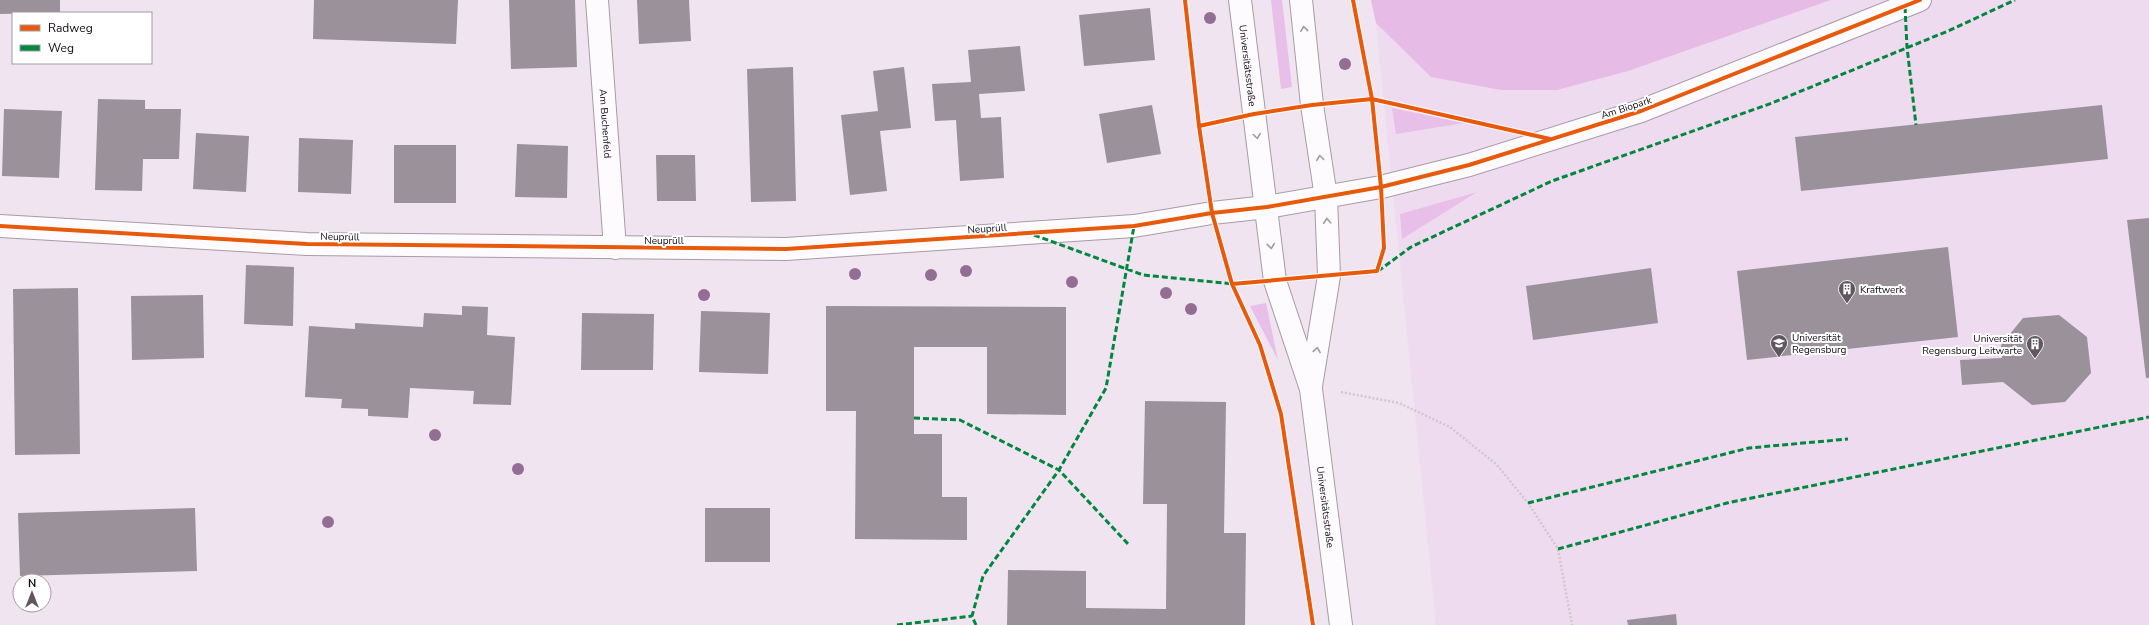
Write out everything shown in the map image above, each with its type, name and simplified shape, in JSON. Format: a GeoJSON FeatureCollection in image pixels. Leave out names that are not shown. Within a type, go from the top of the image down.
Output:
{"type":"FeatureCollection","features":[{"type":"Feature","properties":{"kind":"street","name":"Am Buchenfeld"},"geometry":{"type":"LineString","coordinates":[[597,0],[615,248]]}},
{"type":"Feature","properties":{"kind":"street","name":"Universitätsstraße"},"geometry":{"type":"LineString","coordinates":[[1240,0],[1267,207],[1275,281],[1311,389],[1341,625]]}},
{"type":"Feature","properties":{"kind":"street","name":"Universitätsstraße"},"geometry":{"type":"LineString","coordinates":[[1301,0],[1312,105],[1326,197],[1329,276],[1311,389]]}},
{"type":"Feature","properties":{"kind":"street","name":"Am Biopark"},"geometry":{"type":"LineString","coordinates":[[1326,197],[1381,187],[1469,165],[1641,111],[1920,0]]}},
{"type":"Feature","properties":{"kind":"street","name":"Neuprüll"},"geometry":{"type":"LineString","coordinates":[[0,226],[307,244],[800,249],[1134,226],[1212,213],[1267,207],[1326,197]]}},
{"type":"Feature","properties":{"kind":"path"},"geometry":{"type":"LineString","coordinates":[[1311,389],[1353,394],[1399,403],[1450,427],[1497,465],[1528,503],[1558,549],[1572,625]]}},
{"type":"Feature","properties":{"kind":"shaded area"},"geometry":{"type":"Polygon","coordinates":[[[1271,0],[1282,0],[1292,87],[1281,89],[1271,0]]]}},
{"type":"Feature","properties":{"kind":"shaded area","name":"Universität Regensburg"},"geometry":{"type":"Polygon","coordinates":[[[1371,0],[2149,0],[2149,625],[1436,625],[1376,23],[1371,0]]]}},
{"type":"Feature","properties":{"kind":"shaded area"},"geometry":{"type":"Polygon","coordinates":[[[1371,0],[1831,0],[1628,71],[1557,90],[1501,90],[1431,77],[1376,23],[1371,0]]]}},
{"type":"Feature","properties":{"kind":"shaded area"},"geometry":{"type":"Polygon","coordinates":[[[1392,108],[1464,123],[1396,134],[1392,108]]]}},
{"type":"Feature","properties":{"kind":"shaded area"},"geometry":{"type":"Polygon","coordinates":[[[1477,192],[1402,239],[1400,214],[1477,192]]]}},
{"type":"Feature","properties":{"kind":"shaded area"},"geometry":{"type":"Polygon","coordinates":[[[1266,303],[1278,360],[1250,306],[1266,303]]]}},
{"type":"Feature","properties":{"kind":"building"},"geometry":{"type":"Polygon","coordinates":[[[0,0],[60,0],[60,12],[12,12],[12,14],[0,14],[0,0]]]}},
{"type":"Feature","properties":{"kind":"building"},"geometry":{"type":"Polygon","coordinates":[[[314,0],[458,0],[456,44],[313,39],[314,0]]]}},
{"type":"Feature","properties":{"kind":"building"},"geometry":{"type":"Polygon","coordinates":[[[509,0],[575,0],[577,67],[511,69],[509,0]]]}},
{"type":"Feature","properties":{"kind":"building"},"geometry":{"type":"Polygon","coordinates":[[[637,0],[689,0],[691,41],[639,44],[637,0]]]}},
{"type":"Feature","properties":{"kind":"building"},"geometry":{"type":"Polygon","coordinates":[[[1150,8],[1155,60],[1084,66],[1079,15],[1150,8]]]}},
{"type":"Feature","properties":{"kind":"building"},"geometry":{"type":"Polygon","coordinates":[[[1020,46],[1025,91],[979,94],[981,118],[1001,117],[1004,178],[960,181],[956,120],[935,121],[932,84],[971,82],[968,50],[1020,46]]]}},
{"type":"Feature","properties":{"kind":"building"},"geometry":{"type":"Polygon","coordinates":[[[793,67],[796,201],[751,202],[747,69],[793,67]]]}},
{"type":"Feature","properties":{"kind":"building"},"geometry":{"type":"Polygon","coordinates":[[[904,67],[911,128],[880,131],[887,191],[850,195],[841,115],[878,111],[873,71],[904,67]]]}},
{"type":"Feature","properties":{"kind":"building"},"geometry":{"type":"Polygon","coordinates":[[[98,99],[145,100],[145,109],[181,109],[179,159],[143,159],[142,191],[95,190],[98,99]]]}},
{"type":"Feature","properties":{"kind":"building"},"geometry":{"type":"Polygon","coordinates":[[[1152,105],[1161,154],[1107,163],[1099,114],[1152,105]]]}},
{"type":"Feature","properties":{"kind":"building"},"geometry":{"type":"Polygon","coordinates":[[[2102,105],[2108,159],[1801,191],[1795,137],[2102,105]]]}},
{"type":"Feature","properties":{"kind":"building"},"geometry":{"type":"Polygon","coordinates":[[[4,109],[62,111],[59,178],[2,176],[4,109]]]}},
{"type":"Feature","properties":{"kind":"building"},"geometry":{"type":"Polygon","coordinates":[[[196,133],[249,136],[246,192],[193,189],[196,133]]]}},
{"type":"Feature","properties":{"kind":"building"},"geometry":{"type":"Polygon","coordinates":[[[299,138],[353,140],[351,194],[298,192],[299,138]]]}},
{"type":"Feature","properties":{"kind":"building"},"geometry":{"type":"Polygon","coordinates":[[[517,144],[568,146],[567,198],[515,197],[517,144]]]}},
{"type":"Feature","properties":{"kind":"building"},"geometry":{"type":"Polygon","coordinates":[[[394,145],[456,145],[456,203],[394,203],[394,145]]]}},
{"type":"Feature","properties":{"kind":"building"},"geometry":{"type":"Polygon","coordinates":[[[656,155],[695,155],[696,201],[657,201],[656,155]]]}},
{"type":"Feature","properties":{"kind":"building"},"geometry":{"type":"Polygon","coordinates":[[[2149,218],[2149,378],[2146,378],[2127,220],[2149,218]]]}},
{"type":"Feature","properties":{"kind":"building","name":"Kraftwerk"},"geometry":{"type":"Polygon","coordinates":[[[1948,247],[1958,337],[1747,360],[1737,271],[1948,247]]]}},
{"type":"Feature","properties":{"kind":"building"},"geometry":{"type":"Polygon","coordinates":[[[246,265],[294,267],[293,326],[244,324],[246,265]]]}},
{"type":"Feature","properties":{"kind":"building"},"geometry":{"type":"Polygon","coordinates":[[[1651,268],[1658,323],[1533,340],[1526,286],[1651,268]]]}},
{"type":"Feature","properties":{"kind":"building"},"geometry":{"type":"Polygon","coordinates":[[[78,288],[80,454],[15,455],[13,289],[78,288]]]}},
{"type":"Feature","properties":{"kind":"building"},"geometry":{"type":"Polygon","coordinates":[[[203,295],[204,358],[132,360],[131,296],[203,295]]]}},
{"type":"Feature","properties":{"kind":"building"},"geometry":{"type":"Polygon","coordinates":[[[462,306],[488,307],[487,335],[515,337],[511,405],[473,404],[474,391],[410,388],[408,418],[368,416],[368,409],[341,408],[342,399],[305,397],[309,326],[355,329],[355,323],[423,327],[424,313],[462,315],[462,306]]]}},
{"type":"Feature","properties":{"kind":"building"},"geometry":{"type":"Polygon","coordinates":[[[826,306],[1066,307],[1066,415],[987,414],[987,347],[914,347],[914,434],[942,434],[942,497],[967,497],[967,540],[855,539],[856,411],[826,411],[826,306]]]}},
{"type":"Feature","properties":{"kind":"building"},"geometry":{"type":"Polygon","coordinates":[[[701,311],[770,313],[768,374],[699,372],[701,311]]]}},
{"type":"Feature","properties":{"kind":"building"},"geometry":{"type":"Polygon","coordinates":[[[582,313],[654,314],[653,370],[581,370],[582,313]]]}},
{"type":"Feature","properties":{"kind":"building","name":"Universität Regensburg Leitwarte"},"geometry":{"type":"Polygon","coordinates":[[[2059,315],[2087,337],[2091,373],[2065,402],[2032,405],[2003,382],[1962,385],[1960,360],[2002,358],[2001,345],[2023,318],[2059,315]]]}},
{"type":"Feature","properties":{"kind":"building"},"geometry":{"type":"Polygon","coordinates":[[[1145,401],[1226,402],[1224,533],[1246,533],[1245,625],[1007,625],[1008,570],[1086,571],[1086,608],[1166,609],[1167,504],[1143,504],[1145,401]]]}},
{"type":"Feature","properties":{"kind":"building"},"geometry":{"type":"Polygon","coordinates":[[[195,508],[197,571],[52,575],[52,573],[20,573],[18,513],[195,508]]]}},
{"type":"Feature","properties":{"kind":"building"},"geometry":{"type":"Polygon","coordinates":[[[705,508],[770,508],[770,562],[705,562],[705,508]]]}},
{"type":"Feature","properties":{"kind":"building"},"geometry":{"type":"Polygon","coordinates":[[[1676,614],[1677,625],[1628,625],[1627,620],[1676,614]]]}},
{"type":"Feature","properties":{"kind":"marked path"},"geometry":{"type":"LineString","coordinates":[[1378,271],[1411,247],[1552,181],[1772,103],[1948,31],[2015,0]]}},
{"type":"Feature","properties":{"kind":"marked path"},"geometry":{"type":"LineString","coordinates":[[1905,7],[1907,47],[1916,125]]}},
{"type":"Feature","properties":{"kind":"marked path"},"geometry":{"type":"LineString","coordinates":[[976,625],[972,616],[983,576],[1059,470],[1106,388],[1134,226]]}},
{"type":"Feature","properties":{"kind":"marked path"},"geometry":{"type":"LineString","coordinates":[[1034,235],[1143,275],[1234,284]]}},
{"type":"Feature","properties":{"kind":"marked path"},"geometry":{"type":"LineString","coordinates":[[1558,549],[1727,503],[2149,417]]}},
{"type":"Feature","properties":{"kind":"marked path"},"geometry":{"type":"LineString","coordinates":[[914,418],[960,420],[1059,470],[1129,545]]}},
{"type":"Feature","properties":{"kind":"marked path"},"geometry":{"type":"LineString","coordinates":[[1528,503],[1749,448],[1848,439]]}},
{"type":"Feature","properties":{"kind":"marked path"},"geometry":{"type":"LineString","coordinates":[[897,625],[972,616]]}},
{"type":"Feature","properties":{"kind":"cycle path"},"geometry":{"type":"LineString","coordinates":[[1185,0],[1199,126],[1212,213],[1232,284],[1260,345],[1281,414],[1313,625]]}},
{"type":"Feature","properties":{"kind":"cycle path"},"geometry":{"type":"LineString","coordinates":[[1232,284],[1377,271],[1384,248],[1381,187],[1372,99],[1353,0]]}},
{"type":"Feature","properties":{"kind":"cycle path"},"geometry":{"type":"LineString","coordinates":[[0,226],[307,244],[786,249],[1134,226],[1212,213],[1267,207],[1381,187],[1469,165],[1641,111],[1920,0]]}},
{"type":"Feature","properties":{"kind":"cycle path"},"geometry":{"type":"LineString","coordinates":[[1199,126],[1254,114],[1312,105],[1372,99],[1550,139]]}},
{"type":"Feature","properties":{"kind":"place","name":"Kraftwerk"},"geometry":{"type":"Point","coordinates":[1847,304]}},
{"type":"Feature","properties":{"kind":"place","name":"Universität Regensburg"},"geometry":{"type":"Point","coordinates":[1779,358]}},
{"type":"Feature","properties":{"kind":"place","name":"Universität Regensburg Leitwarte"},"geometry":{"type":"Point","coordinates":[2035,359]}}]}
